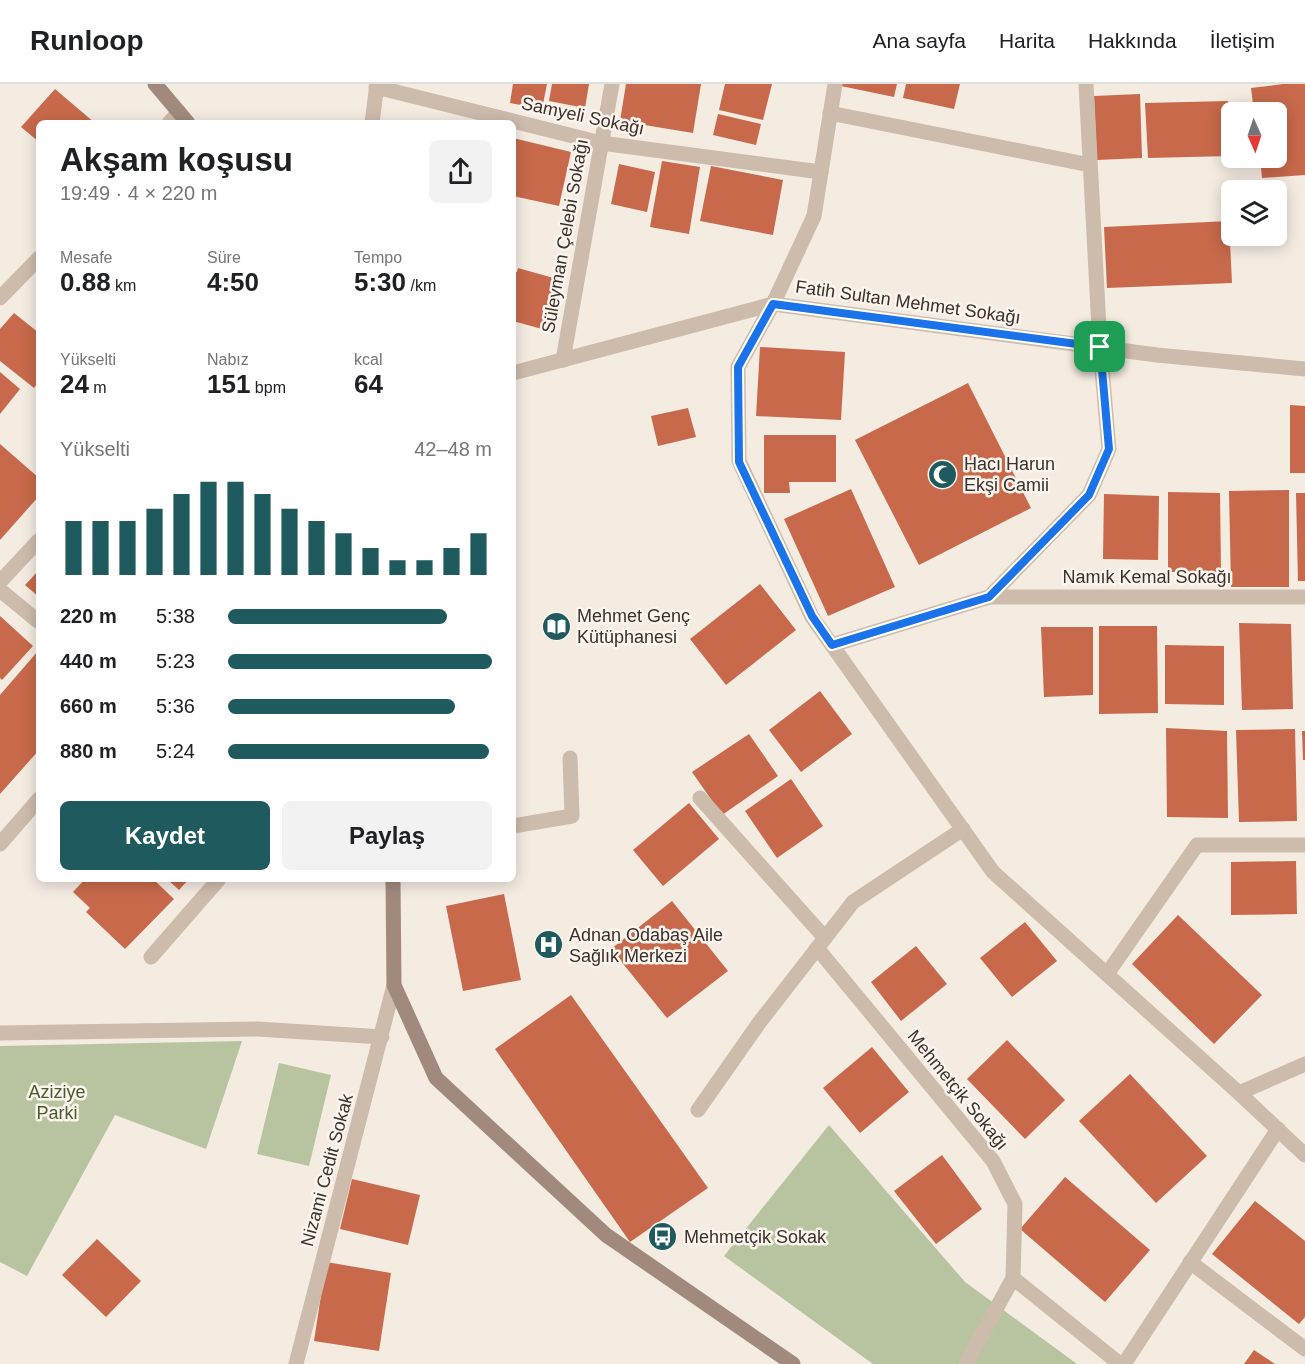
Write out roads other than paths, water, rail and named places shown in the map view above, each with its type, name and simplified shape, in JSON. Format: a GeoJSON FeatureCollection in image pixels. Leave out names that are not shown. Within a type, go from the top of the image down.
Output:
{"type":"FeatureCollection","features":[{"type":"Feature","properties":{"kind":"main road"},"geometry":{"type":"LineString","coordinates":[[155,84],[178,119]]}},
{"type":"Feature","properties":{"kind":"main road"},"geometry":{"type":"LineString","coordinates":[[395,882],[394,985],[436,1078],[606,1235],[793,1364]]}},
{"type":"Feature","properties":{"kind":"street","name":"Süleyman Çelebi Sokağı"},"geometry":{"type":"LineString","coordinates":[[563,360],[612,84]]}},
{"type":"Feature","properties":{"kind":"street"},"geometry":{"type":"LineString","coordinates":[[834,84],[814,216],[773,304],[738,367],[739,462],[812,616],[993,872],[1305,1155]]}},
{"type":"Feature","properties":{"kind":"street"},"geometry":{"type":"LineString","coordinates":[[832,645],[989,597],[1089,495],[1109,449],[1100,347],[1086,84]]}},
{"type":"Feature","properties":{"kind":"street","name":"Samyeli Sokağı"},"geometry":{"type":"LineString","coordinates":[[376,86],[510,120]]}},
{"type":"Feature","properties":{"kind":"street"},"geometry":{"type":"LineString","coordinates":[[372,120],[376,86]]}},
{"type":"Feature","properties":{"kind":"street"},"geometry":{"type":"LineString","coordinates":[[830,113],[1090,165]]}},
{"type":"Feature","properties":{"kind":"street","name":"Samyeli Sokağı"},"geometry":{"type":"LineString","coordinates":[[516,121],[601,143],[821,172]]}},
{"type":"Feature","properties":{"kind":"street"},"geometry":{"type":"LineString","coordinates":[[0,298],[36,261]]}},
{"type":"Feature","properties":{"kind":"street","name":"Fatih Sultan Mehmet Sokağı"},"geometry":{"type":"LineString","coordinates":[[516,372],[773,304],[1157,355],[1305,369]]}},
{"type":"Feature","properties":{"kind":"street"},"geometry":{"type":"LineString","coordinates":[[0,582],[36,543]]}},
{"type":"Feature","properties":{"kind":"street"},"geometry":{"type":"LineString","coordinates":[[0,590],[36,620]]}},
{"type":"Feature","properties":{"kind":"street","name":"Namık Kemal Sokağı"},"geometry":{"type":"LineString","coordinates":[[989,597],[1305,597]]}},
{"type":"Feature","properties":{"kind":"street"},"geometry":{"type":"LineString","coordinates":[[516,825],[572,816],[570,758]]}},
{"type":"Feature","properties":{"kind":"street","name":"Mehmetçik Sokağı"},"geometry":{"type":"LineString","coordinates":[[700,798],[821,943],[993,1161],[1015,1204],[1013,1278]]}},
{"type":"Feature","properties":{"kind":"street"},"geometry":{"type":"LineString","coordinates":[[0,844],[36,802]]}},
{"type":"Feature","properties":{"kind":"street"},"geometry":{"type":"LineString","coordinates":[[698,1110],[759,1023],[853,902],[963,829]]}},
{"type":"Feature","properties":{"kind":"street"},"geometry":{"type":"LineString","coordinates":[[1107,974],[1197,845],[1305,844]]}},
{"type":"Feature","properties":{"kind":"street"},"geometry":{"type":"LineString","coordinates":[[152,957],[216,882]]}},
{"type":"Feature","properties":{"kind":"street","name":"Nizami Cedit Sokak"},"geometry":{"type":"LineString","coordinates":[[296,1364],[394,985]]}},
{"type":"Feature","properties":{"kind":"street"},"geometry":{"type":"LineString","coordinates":[[0,1033],[258,1029],[382,1037]]}},
{"type":"Feature","properties":{"kind":"street"},"geometry":{"type":"LineString","coordinates":[[1239,1094],[1305,1064]]}},
{"type":"Feature","properties":{"kind":"street"},"geometry":{"type":"LineString","coordinates":[[966,1364],[1013,1278],[1122,1364],[1278,1129]]}},
{"type":"Feature","properties":{"kind":"street"},"geometry":{"type":"LineString","coordinates":[[1190,1262],[1305,1349]]}},
{"type":"Feature","properties":{"kind":"place","name":"Hacı Harun Ekşi Camii"},"geometry":{"type":"Point","coordinates":[943,474]}},
{"type":"Feature","properties":{"kind":"place","name":"Mehmet Genç Kütüphanesi"},"geometry":{"type":"Point","coordinates":[556,626]}},
{"type":"Feature","properties":{"kind":"place","name":"Adnan Odabaş Aile Sağlık Merkezi"},"geometry":{"type":"Point","coordinates":[548,945]}},
{"type":"Feature","properties":{"kind":"place","name":"Mehmetçik Sokak"},"geometry":{"type":"Point","coordinates":[663,1237]}},
{"type":"Feature","properties":{"kind":"park label","name":"Aziziye Parki"},"geometry":{"type":"Point","coordinates":[57,1102]}}]}
